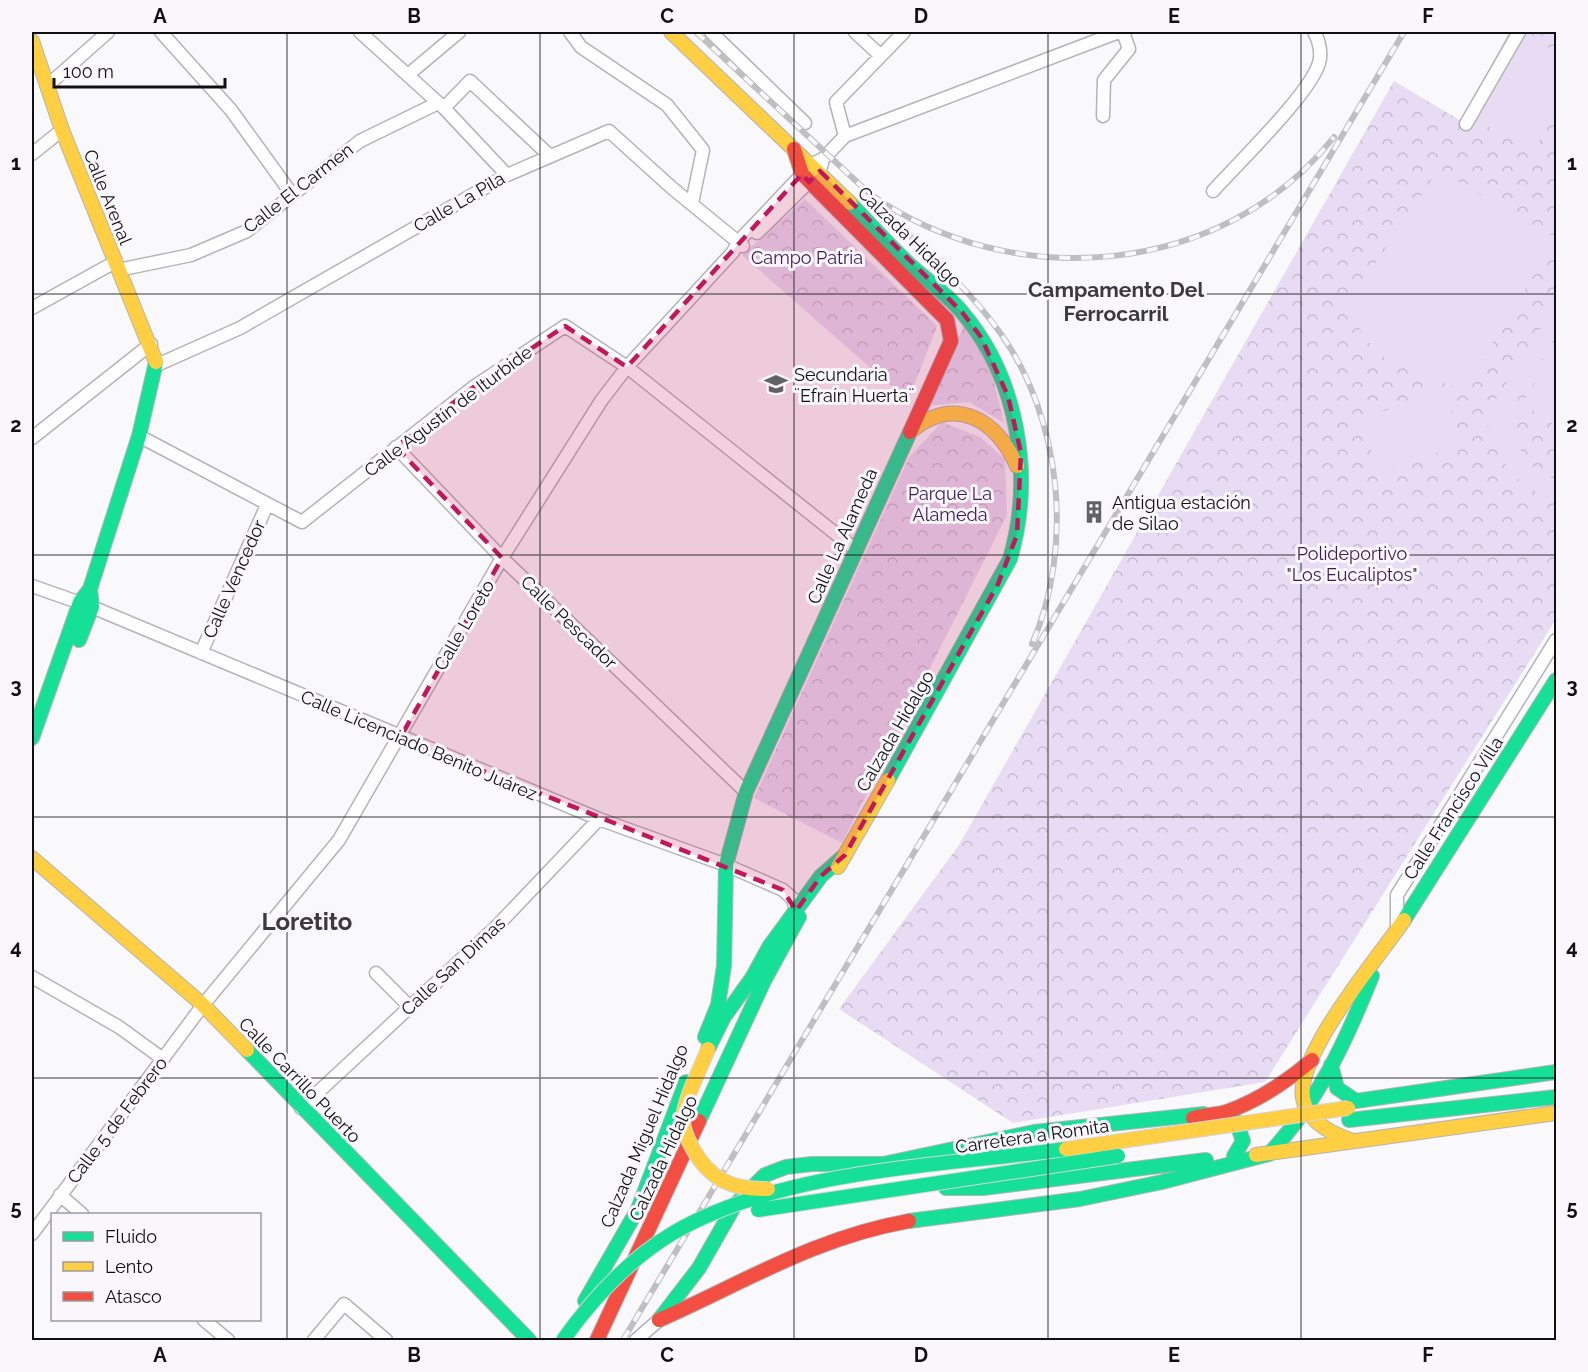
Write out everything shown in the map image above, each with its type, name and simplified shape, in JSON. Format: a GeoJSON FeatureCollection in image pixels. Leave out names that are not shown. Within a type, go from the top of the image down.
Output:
{"type":"FeatureCollection","features":[{"type":"Feature","properties":{"kind":"street"},"geometry":{"type":"LineString","coordinates":[[47,86],[108,32]]}},
{"type":"Feature","properties":{"kind":"street"},"geometry":{"type":"LineString","coordinates":[[161,32],[231,110],[291,193]]}},
{"type":"Feature","properties":{"kind":"street"},"geometry":{"type":"LineString","coordinates":[[360,32],[409,74],[507,175]]}},
{"type":"Feature","properties":{"kind":"street"},"geometry":{"type":"LineString","coordinates":[[409,74],[459,32]]}},
{"type":"Feature","properties":{"kind":"street"},"geometry":{"type":"LineString","coordinates":[[570,32],[581,47],[667,105],[703,150],[692,203]]}},
{"type":"Feature","properties":{"kind":"street","name":"Calzada Hidalgo"},"geometry":{"type":"LineString","coordinates":[[601,1334],[764,981],[799,917],[825,887],[845,855],[1002,575],[1017,535],[1023,485],[1019,441],[1008,396],[996,363],[962,312],[906,261],[818,165],[794,149],[671,32]]}},
{"type":"Feature","properties":{"kind":"street"},"geometry":{"type":"LineString","coordinates":[[711,32],[805,123]]}},
{"type":"Feature","properties":{"kind":"street"},"geometry":{"type":"LineString","coordinates":[[855,32],[881,56]]}},
{"type":"Feature","properties":{"kind":"street"},"geometry":{"type":"LineString","coordinates":[[904,32],[836,102],[845,136],[1121,32],[1128,49],[1104,80],[1103,116]]}},
{"type":"Feature","properties":{"kind":"street"},"geometry":{"type":"LineString","coordinates":[[1213,191],[1310,84],[1320,61],[1318,39],[1314,32]]}},
{"type":"Feature","properties":{"kind":"street"},"geometry":{"type":"LineString","coordinates":[[1466,124],[1519,32]]}},
{"type":"Feature","properties":{"kind":"street","name":"Calle Arenal"},"geometry":{"type":"LineString","coordinates":[[32,41],[62,130],[151,344],[157,365]]}},
{"type":"Feature","properties":{"kind":"street"},"geometry":{"type":"LineString","coordinates":[[441,106],[470,81],[550,156]]}},
{"type":"Feature","properties":{"kind":"street","name":"Calle El Carmen"},"geometry":{"type":"LineString","coordinates":[[32,308],[117,266],[191,255],[247,231],[291,193],[360,141],[441,106]]}},
{"type":"Feature","properties":{"kind":"street"},"geometry":{"type":"LineString","coordinates":[[32,154],[62,130]]}},
{"type":"Feature","properties":{"kind":"street","name":"Calle La Pila"},"geometry":{"type":"LineString","coordinates":[[157,365],[240,328],[507,175],[609,130],[738,247]]}},
{"type":"Feature","properties":{"kind":"street","name":"Calle Loreto"},"geometry":{"type":"LineString","coordinates":[[203,1005],[339,840],[502,558],[601,401],[627,367],[845,136]]}},
{"type":"Feature","properties":{"kind":"street"},"geometry":{"type":"LineString","coordinates":[[794,149],[806,178],[947,320],[962,312]]}},
{"type":"Feature","properties":{"kind":"street","name":"Calle La Alameda"},"geometry":{"type":"LineString","coordinates":[[724,966],[726,865],[746,792],[951,342],[947,320]]}},
{"type":"Feature","properties":{"kind":"street","name":"Calle Agustín de Iturbide"},"geometry":{"type":"LineString","coordinates":[[139,436],[302,522],[475,386],[565,326],[627,367],[856,550]]}},
{"type":"Feature","properties":{"kind":"street"},"geometry":{"type":"LineString","coordinates":[[32,438],[151,344]]}},
{"type":"Feature","properties":{"kind":"street"},"geometry":{"type":"LineString","coordinates":[[32,744],[42,734],[86,604],[139,436],[157,365]]}},
{"type":"Feature","properties":{"kind":"street"},"geometry":{"type":"LineString","coordinates":[[908,434],[917,424],[935,413],[954,411],[975,419],[1004,441],[1014,457],[1023,485]]}},
{"type":"Feature","properties":{"kind":"street","name":"Calle Pescador"},"geometry":{"type":"LineString","coordinates":[[396,447],[502,558],[746,792]]}},
{"type":"Feature","properties":{"kind":"street","name":"Calle Vencedor"},"geometry":{"type":"LineString","coordinates":[[201,653],[267,505]]}},
{"type":"Feature","properties":{"kind":"street","name":"Calle Licenciado Benito Juárez"},"geometry":{"type":"LineString","coordinates":[[32,586],[86,604],[400,738],[599,819],[726,865],[783,890],[793,899],[796,911]]}},
{"type":"Feature","properties":{"kind":"street"},"geometry":{"type":"LineString","coordinates":[[32,738],[86,604]]}},
{"type":"Feature","properties":{"kind":"street"},"geometry":{"type":"LineString","coordinates":[[1397,930],[1397,895],[1557,640]]}},
{"type":"Feature","properties":{"kind":"street","name":"Calle Francisco Villa"},"geometry":{"type":"LineString","coordinates":[[1306,1107],[1302,1089],[1312,1060],[1341,1006],[1381,955],[1557,680]]}},
{"type":"Feature","properties":{"kind":"street","name":"Calle San Dimas"},"geometry":{"type":"LineString","coordinates":[[301,1108],[495,928],[599,819]]}},
{"type":"Feature","properties":{"kind":"street"},"geometry":{"type":"LineString","coordinates":[[795,1188],[740,1189],[713,1178],[701,1164],[682,1120],[704,1050],[724,1017],[752,978],[769,947],[821,876],[845,855]]}},
{"type":"Feature","properties":{"kind":"street","name":"Calle Carrillo Puerto"},"geometry":{"type":"LineString","coordinates":[[32,858],[203,1005],[529,1341]]}},
{"type":"Feature","properties":{"kind":"street","name":"Calle Francisco Villa"},"geometry":{"type":"LineString","coordinates":[[1269,1154],[1287,1137],[1331,1065],[1358,1013],[1381,955]]}},
{"type":"Feature","properties":{"kind":"street","name":"Calzada Miguel Hidalgo"},"geometry":{"type":"LineString","coordinates":[[558,1341],[601,1278],[638,1209],[704,1050],[718,1005],[724,966]]}},
{"type":"Feature","properties":{"kind":"street"},"geometry":{"type":"LineString","coordinates":[[376,973],[410,1006]]}},
{"type":"Feature","properties":{"kind":"street"},"geometry":{"type":"LineString","coordinates":[[32,977],[119,1027],[163,1059]]}},
{"type":"Feature","properties":{"kind":"street","name":"Calle 5 de Febrero"},"geometry":{"type":"LineString","coordinates":[[32,1234],[203,1005]]}},
{"type":"Feature","properties":{"kind":"street"},"geometry":{"type":"LineString","coordinates":[[704,1050],[703,1060],[711,1065],[726,1065]]}},
{"type":"Feature","properties":{"kind":"street"},"geometry":{"type":"LineString","coordinates":[[636,1341],[659,1320],[699,1268],[735,1205],[765,1175],[786,1167],[812,1164],[883,1164],[1034,1132],[1222,1113],[1282,1086],[1312,1060]]}},
{"type":"Feature","properties":{"kind":"street"},"geometry":{"type":"LineString","coordinates":[[1331,1065],[1331,1076],[1340,1093],[1356,1101],[1557,1072]]}},
{"type":"Feature","properties":{"kind":"street","name":"Carretera a Romita"},"geometry":{"type":"LineString","coordinates":[[577,1341],[599,1311],[652,1264],[693,1236],[757,1210],[925,1185],[1349,1114],[1557,1083]]}},
{"type":"Feature","properties":{"kind":"street","name":"Carretera a Romita"},"geometry":{"type":"LineString","coordinates":[[563,1341],[589,1305],[616,1277],[662,1240],[724,1209],[795,1188],[875,1174],[1349,1114],[1557,1097]]}},
{"type":"Feature","properties":{"kind":"street"},"geometry":{"type":"LineString","coordinates":[[1306,1107],[1323,1128],[1353,1141]]}},
{"type":"Feature","properties":{"kind":"street"},"geometry":{"type":"LineString","coordinates":[[1222,1113],[1236,1121],[1242,1132],[1243,1141],[1234,1156]]}},
{"type":"Feature","properties":{"kind":"street"},"geometry":{"type":"LineString","coordinates":[[925,1185],[983,1188],[1234,1156],[1269,1154],[1557,1113]]}},
{"type":"Feature","properties":{"kind":"street"},"geometry":{"type":"LineString","coordinates":[[875,1174],[963,1153],[1181,1122],[1204,1114]]}},
{"type":"Feature","properties":{"kind":"street"},"geometry":{"type":"LineString","coordinates":[[659,1320],[706,1300],[771,1264],[841,1237],[874,1228],[938,1216],[1091,1197],[1170,1180],[1269,1154]]}},
{"type":"Feature","properties":{"kind":"street"},"geometry":{"type":"LineString","coordinates":[[60,1195],[80,1213]]}},
{"type":"Feature","properties":{"kind":"street"},"geometry":{"type":"LineString","coordinates":[[638,1209],[656,1217]]}},
{"type":"Feature","properties":{"kind":"street"},"geometry":{"type":"LineString","coordinates":[[314,1341],[344,1304],[386,1341]]}},
{"type":"Feature","properties":{"kind":"street"},"geometry":{"type":"LineString","coordinates":[[581,1307],[601,1334]]}},
{"type":"Feature","properties":{"kind":"street"},"geometry":{"type":"LineString","coordinates":[[205,1321],[228,1341]]}},
{"type":"Feature","properties":{"kind":"highlighted area"},"geometry":{"type":"Polygon","coordinates":[[[820,171],[962,312],[981,337],[1008,396],[1021,453],[1017,535],[998,584],[845,855],[821,876],[796,911],[783,890],[400,738],[502,558],[396,447],[475,386],[565,326],[627,367],[802,174],[809,182],[820,171]]]}},
{"type":"Feature","properties":{"kind":"green space","name":"Polideportivo \"Los Eucaliptos\""},"geometry":{"type":"Polygon","coordinates":[[[1509,32],[1556,32],[1556,619],[1265,1082],[1013,1123],[839,1009],[959,845],[1394,81],[1461,121],[1509,32]]]}},
{"type":"Feature","properties":{"kind":"green space"},"geometry":{"type":"Polygon","coordinates":[[[1526,35],[1556,52],[1556,109],[1533,152],[1475,119],[1526,35]]]}},
{"type":"Feature","properties":{"kind":"green space"},"geometry":{"type":"Polygon","coordinates":[[[1438,170],[1556,238],[1463,391],[1386,359],[1366,340],[1347,306],[1438,170]]]}},
{"type":"Feature","properties":{"kind":"green space","name":"Campo Patria"},"geometry":{"type":"Polygon","coordinates":[[[805,199],[937,326],[908,401],[742,255],[805,199]]]}},
{"type":"Feature","properties":{"kind":"green space"},"geometry":{"type":"Polygon","coordinates":[[[1556,303],[1556,336],[1518,398],[1512,425],[1514,436],[1528,464],[1556,480],[1556,501],[1532,490],[1518,479],[1502,458],[1494,434],[1482,422],[1556,303]]]}},
{"type":"Feature","properties":{"kind":"green space"},"geometry":{"type":"Polygon","coordinates":[[[964,326],[990,366],[1004,423],[969,402],[925,406],[964,326]]]}},
{"type":"Feature","properties":{"kind":"green space"},"geometry":{"type":"Polygon","coordinates":[[[1556,348],[1556,426],[1522,404],[1556,348]]]}},
{"type":"Feature","properties":{"kind":"green space"},"geometry":{"type":"Polygon","coordinates":[[[1444,391],[1463,444],[1379,472],[1360,419],[1444,391]]]}},
{"type":"Feature","properties":{"kind":"green space","name":"Parque La Alameda"},"geometry":{"type":"Polygon","coordinates":[[[942,422],[980,437],[1005,459],[1007,515],[842,843],[754,798],[909,457],[942,422]]]}},
{"type":"Feature","properties":{"kind":"railway"},"geometry":{"type":"LineString","coordinates":[[696,32],[870,194],[926,226],[987,247],[1050,257],[1114,256],[1176,243],[1235,219],[1288,184],[1334,137]]}},
{"type":"Feature","properties":{"kind":"railway"},"geometry":{"type":"LineString","coordinates":[[623,1340],[1404,32]]}},
{"type":"Feature","properties":{"kind":"railway"},"geometry":{"type":"LineString","coordinates":[[881,209],[944,269],[988,317],[1022,368],[1037,405],[1049,445],[1055,485],[1057,526],[1053,567],[1045,607],[1032,644]]}},
{"type":"Feature","properties":{"kind":"traffic: fast"},"geometry":{"type":"LineString","coordinates":[[850,203],[908,263],[956,305],[981,338],[997,367],[1009,398],[1020,462],[1021,495],[1010,559],[888,780]]}},
{"type":"Feature","properties":{"kind":"traffic: fast"},"geometry":{"type":"LineString","coordinates":[[32,738],[80,602],[90,589],[139,436],[156,362]]}},
{"type":"Feature","properties":{"kind":"traffic: fast"},"geometry":{"type":"LineString","coordinates":[[705,1037],[718,1005],[724,966],[726,865],[746,792],[910,432]]}},
{"type":"Feature","properties":{"kind":"traffic: fast"},"geometry":{"type":"LineString","coordinates":[[79,640],[92,607],[90,589]]}},
{"type":"Feature","properties":{"kind":"traffic: fast"},"geometry":{"type":"LineString","coordinates":[[1404,920],[1556,680]]}},
{"type":"Feature","properties":{"kind":"traffic: fast"},"geometry":{"type":"LineString","coordinates":[[708,1049],[724,1017],[752,978],[769,947],[821,876],[845,855]]}},
{"type":"Feature","properties":{"kind":"traffic: fast"},"geometry":{"type":"LineString","coordinates":[[699,1121],[764,981],[799,917]]}},
{"type":"Feature","properties":{"kind":"traffic: fast"},"geometry":{"type":"LineString","coordinates":[[1269,1154],[1302,1113],[1329,1070],[1372,976]]}},
{"type":"Feature","properties":{"kind":"traffic: fast"},"geometry":{"type":"LineString","coordinates":[[247,1050],[529,1340]]}},
{"type":"Feature","properties":{"kind":"traffic: fast"},"geometry":{"type":"LineString","coordinates":[[1331,1065],[1337,1088],[1356,1101],[1556,1072]]}},
{"type":"Feature","properties":{"kind":"traffic: fast"},"geometry":{"type":"LineString","coordinates":[[585,1301],[638,1209],[686,1082]]}},
{"type":"Feature","properties":{"kind":"traffic: fast"},"geometry":{"type":"LineString","coordinates":[[1349,1120],[1556,1097]]}},
{"type":"Feature","properties":{"kind":"traffic: fast"},"geometry":{"type":"LineString","coordinates":[[659,1320],[699,1268],[735,1205],[765,1175],[786,1167],[812,1164],[883,1164],[1034,1132],[1204,1114]]}},
{"type":"Feature","properties":{"kind":"traffic: fast"},"geometry":{"type":"LineString","coordinates":[[1227,1114],[1236,1121],[1243,1141],[1234,1156]]}},
{"type":"Feature","properties":{"kind":"traffic: fast"},"geometry":{"type":"LineString","coordinates":[[563,1340],[599,1295],[641,1255],[673,1233],[716,1212],[763,1195],[864,1173],[1066,1149]]}},
{"type":"Feature","properties":{"kind":"traffic: fast"},"geometry":{"type":"LineString","coordinates":[[909,1221],[1080,1199],[1162,1182],[1269,1154]]}},
{"type":"Feature","properties":{"kind":"traffic: fast"},"geometry":{"type":"LineString","coordinates":[[758,1210],[1118,1156]]}},
{"type":"Feature","properties":{"kind":"traffic: fast"},"geometry":{"type":"LineString","coordinates":[[946,1188],[983,1188],[1206,1160]]}},
{"type":"Feature","properties":{"kind":"traffic: slow"},"geometry":{"type":"LineString","coordinates":[[671,32],[850,203]]}},
{"type":"Feature","properties":{"kind":"traffic: slow"},"geometry":{"type":"LineString","coordinates":[[32,41],[62,130],[156,362]]}},
{"type":"Feature","properties":{"kind":"traffic: slow"},"geometry":{"type":"LineString","coordinates":[[911,431],[927,420],[943,415],[958,414],[973,417],[998,436],[1017,466]]}},
{"type":"Feature","properties":{"kind":"traffic: slow"},"geometry":{"type":"LineString","coordinates":[[838,867],[888,780]]}},
{"type":"Feature","properties":{"kind":"traffic: slow"},"geometry":{"type":"LineString","coordinates":[[32,858],[203,1005],[247,1050]]}},
{"type":"Feature","properties":{"kind":"traffic: slow"},"geometry":{"type":"LineString","coordinates":[[1353,1141],[1329,1131],[1310,1114],[1303,1098],[1304,1080],[1312,1057],[1341,1007],[1404,920]]}},
{"type":"Feature","properties":{"kind":"traffic: slow"},"geometry":{"type":"LineString","coordinates":[[708,1049],[685,1109],[683,1122],[687,1138],[700,1160],[715,1176],[744,1188],[768,1189]]}},
{"type":"Feature","properties":{"kind":"traffic: slow"},"geometry":{"type":"LineString","coordinates":[[1066,1149],[1348,1108]]}},
{"type":"Feature","properties":{"kind":"traffic: slow"},"geometry":{"type":"LineString","coordinates":[[1256,1155],[1556,1113]]}},
{"type":"Feature","properties":{"kind":"traffic: jam"},"geometry":{"type":"LineString","coordinates":[[794,149],[802,174],[947,320],[951,341],[910,432]]}},
{"type":"Feature","properties":{"kind":"traffic: jam"},"geometry":{"type":"LineString","coordinates":[[1193,1118],[1226,1112],[1261,1097],[1312,1060]]}},
{"type":"Feature","properties":{"kind":"traffic: jam"},"geometry":{"type":"LineString","coordinates":[[597,1340],[699,1121]]}},
{"type":"Feature","properties":{"kind":"traffic: jam"},"geometry":{"type":"LineString","coordinates":[[659,1320],[811,1250],[842,1238],[909,1221]]}},
{"type":"Feature","properties":{"kind":"place","name":"Secundaria ¨Efraín Huerta¨"},"geometry":{"type":"Point","coordinates":[776,384]}},
{"type":"Feature","properties":{"kind":"place","name":"Antigua estación de Silao"},"geometry":{"type":"Point","coordinates":[1094,512]}},
{"type":"Feature","properties":{"kind":"district","name":"Campamento Del Ferrocarril"},"geometry":{"type":"Point","coordinates":[1116,301]}},
{"type":"Feature","properties":{"kind":"district","name":"Loretito"},"geometry":{"type":"Point","coordinates":[307,921]}}]}
